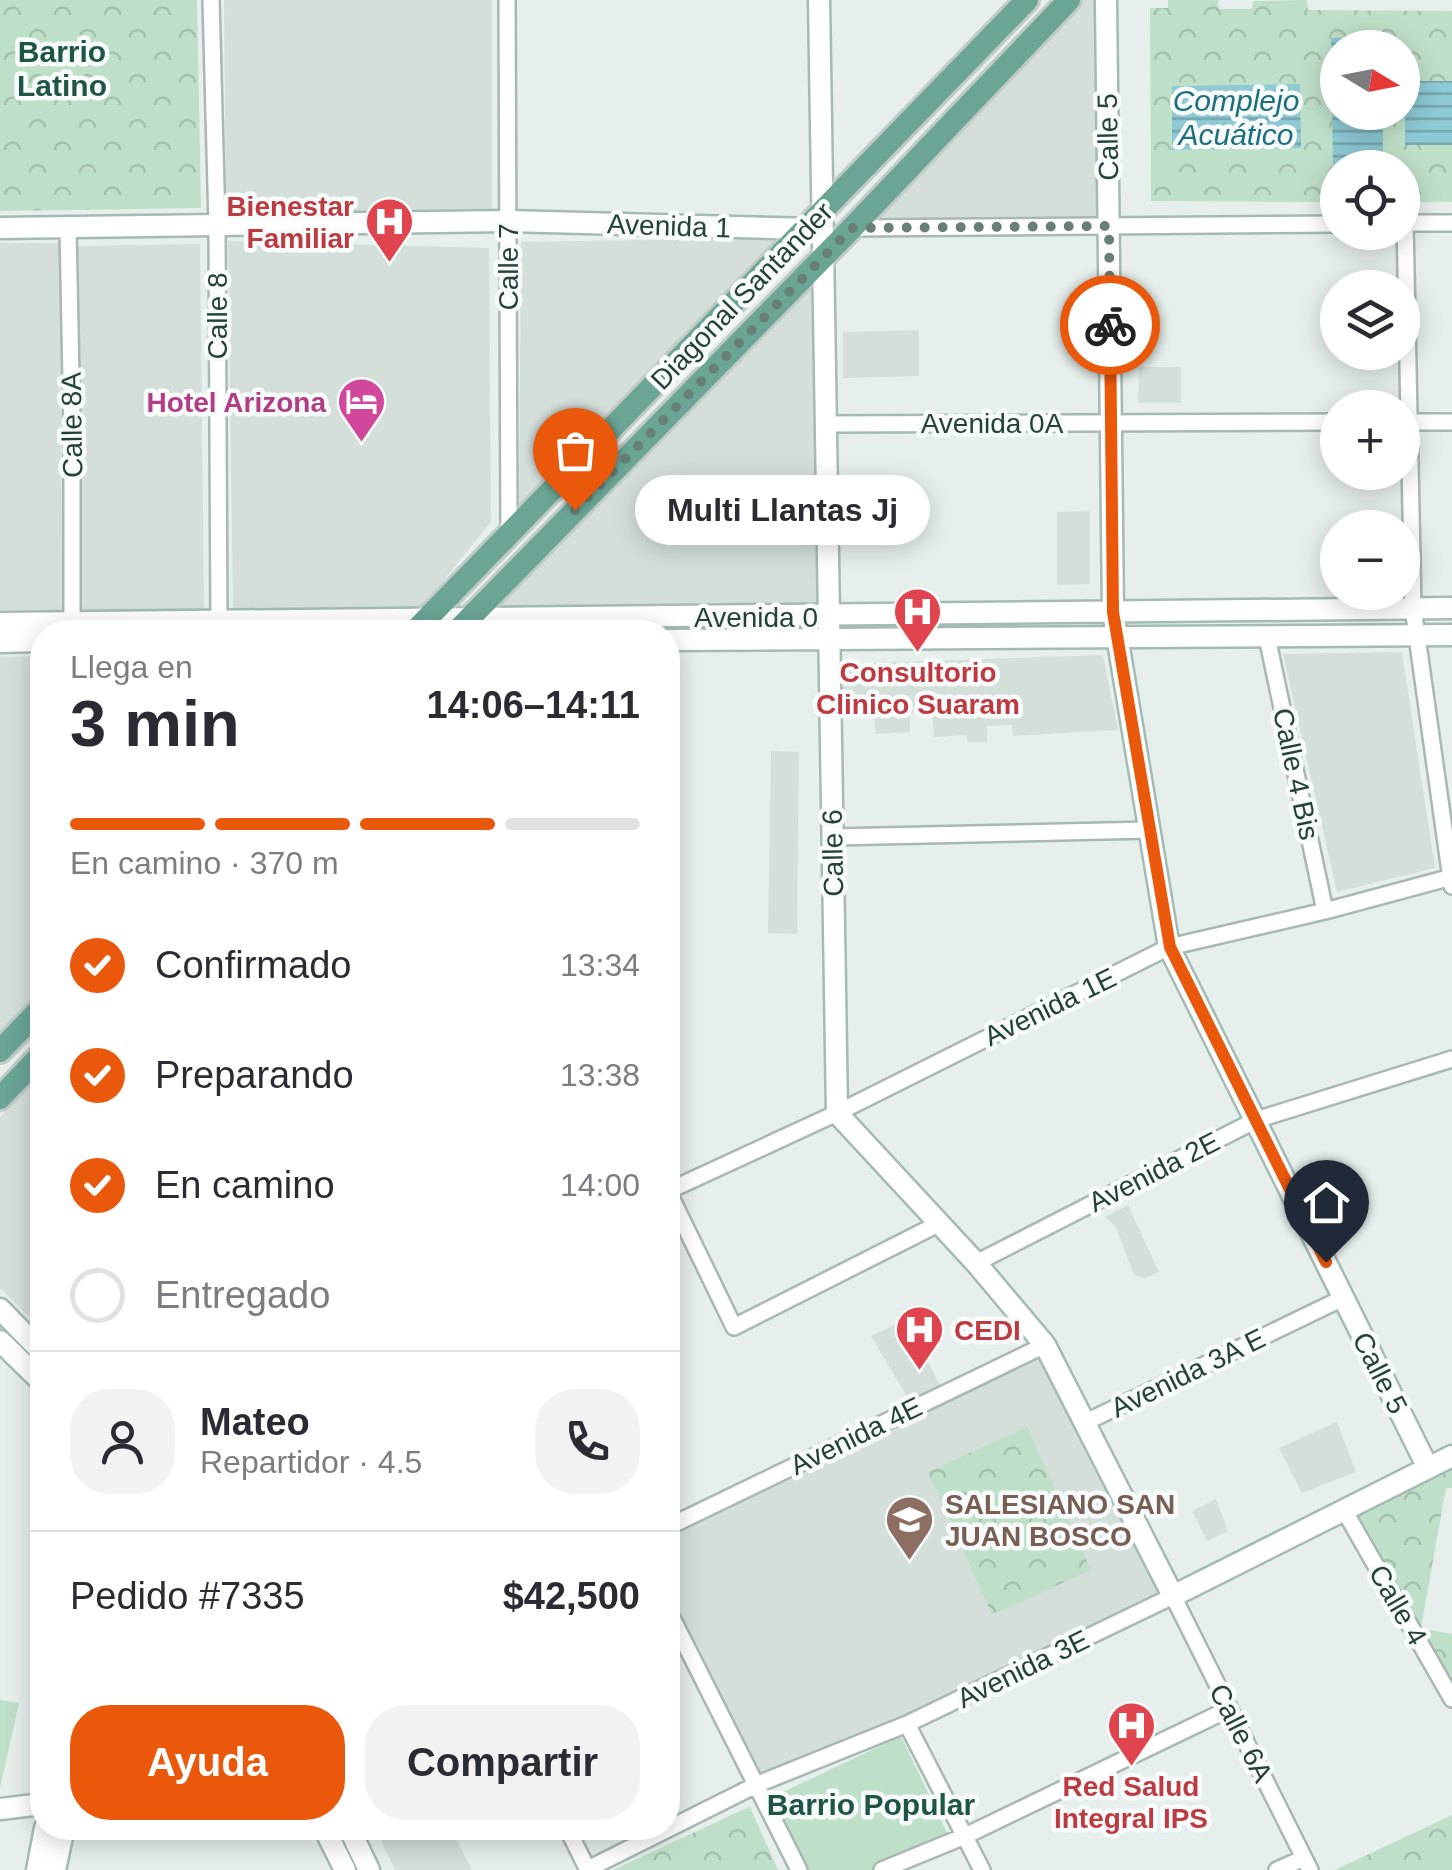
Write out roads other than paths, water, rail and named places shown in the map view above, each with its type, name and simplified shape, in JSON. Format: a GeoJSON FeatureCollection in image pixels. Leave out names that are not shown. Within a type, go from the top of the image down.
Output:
{"type":"FeatureCollection","features":[{"type":"Feature","properties":{"kind":"main road","name":"Diagonal Santander"},"geometry":{"type":"LineString","coordinates":[[425,620],[817,222],[1027,0]]}},
{"type":"Feature","properties":{"kind":"main road","name":"Diagonal Santander"},"geometry":{"type":"LineString","coordinates":[[468,620],[1069,0]]}},
{"type":"Feature","properties":{"kind":"main road"},"geometry":{"type":"LineString","coordinates":[[0,1051],[30,1020]]}},
{"type":"Feature","properties":{"kind":"main road"},"geometry":{"type":"LineString","coordinates":[[0,1098],[30,1067]]}},
{"type":"Feature","properties":{"kind":"street","name":"Calle 8"},"geometry":{"type":"LineString","coordinates":[[211,0],[217,226],[219,620]]}},
{"type":"Feature","properties":{"kind":"street","name":"Calle 7"},"geometry":{"type":"LineString","coordinates":[[508,0],[508,534]]}},
{"type":"Feature","properties":{"kind":"street","name":"Calle 6"},"geometry":{"type":"LineString","coordinates":[[820,0],[817,222],[823,255],[837,1113]]}},
{"type":"Feature","properties":{"kind":"street","name":"Calle 5"},"geometry":{"type":"LineString","coordinates":[[1106,0],[1113,612],[1170,947],[1428,1468]]}},
{"type":"Feature","properties":{"kind":"street","name":"Avenida 1"},"geometry":{"type":"LineString","coordinates":[[0,228],[508,222],[817,222],[852,228],[1320,224]]}},
{"type":"Feature","properties":{"kind":"street"},"geometry":{"type":"LineString","coordinates":[[1420,223],[1452,223]]}},
{"type":"Feature","properties":{"kind":"street","name":"Calle 8A"},"geometry":{"type":"LineString","coordinates":[[68,228],[72,620]]}},
{"type":"Feature","properties":{"kind":"street"},"geometry":{"type":"LineString","coordinates":[[1404,250],[1405,390]]}},
{"type":"Feature","properties":{"kind":"street","name":"Avenida 0A"},"geometry":{"type":"LineString","coordinates":[[826,424],[1320,422]]}},
{"type":"Feature","properties":{"kind":"street"},"geometry":{"type":"LineString","coordinates":[[1420,422],[1452,422]]}},
{"type":"Feature","properties":{"kind":"street","name":"Avenida 0"},"geometry":{"type":"LineString","coordinates":[[1420,608],[1452,608]]}},
{"type":"Feature","properties":{"kind":"street","name":"Avenida 0"},"geometry":{"type":"LineString","coordinates":[[680,620],[1320,609]]}},
{"type":"Feature","properties":{"kind":"street"},"geometry":{"type":"LineString","coordinates":[[1413,610],[1451,880]]}},
{"type":"Feature","properties":{"kind":"street","name":"Avenida 0"},"geometry":{"type":"LineString","coordinates":[[0,623],[30,623]]}},
{"type":"Feature","properties":{"kind":"street","name":"Avenida 0"},"geometry":{"type":"LineString","coordinates":[[680,640],[1452,635]]}},
{"type":"Feature","properties":{"kind":"street","name":"Calle 4 Bis"},"geometry":{"type":"LineString","coordinates":[[1267,637],[1325,912]]}},
{"type":"Feature","properties":{"kind":"street"},"geometry":{"type":"LineString","coordinates":[[0,642],[30,641]]}},
{"type":"Feature","properties":{"kind":"street"},"geometry":{"type":"LineString","coordinates":[[832,836],[1150,830]]}},
{"type":"Feature","properties":{"kind":"street","name":"Avenida 1E"},"geometry":{"type":"LineString","coordinates":[[680,1185],[837,1113],[1170,947],[1451,880]]}},
{"type":"Feature","properties":{"kind":"street","name":"Avenida 2E"},"geometry":{"type":"LineString","coordinates":[[976,1264],[1256,1120],[1452,1059]]}},
{"type":"Feature","properties":{"kind":"street"},"geometry":{"type":"LineString","coordinates":[[837,1113],[1046,1346],[1173,1596]]}},
{"type":"Feature","properties":{"kind":"street"},"geometry":{"type":"LineString","coordinates":[[680,1216],[734,1327],[938,1224]]}},
{"type":"Feature","properties":{"kind":"street","name":"Avenida 3A E"},"geometry":{"type":"LineString","coordinates":[[1086,1422],[1343,1298]]}},
{"type":"Feature","properties":{"kind":"street"},"geometry":{"type":"LineString","coordinates":[[0,1309],[30,1340]]}},
{"type":"Feature","properties":{"kind":"street"},"geometry":{"type":"LineString","coordinates":[[0,1341],[30,1370]]}},
{"type":"Feature","properties":{"kind":"street","name":"Avenida 4E"},"geometry":{"type":"LineString","coordinates":[[680,1522],[1046,1346]]}},
{"type":"Feature","properties":{"kind":"street","name":"Avenida 3E"},"geometry":{"type":"LineString","coordinates":[[680,1823],[758,1784],[908,1724],[1452,1456]]}},
{"type":"Feature","properties":{"kind":"street","name":"Calle 4"},"geometry":{"type":"LineString","coordinates":[[1344,1510],[1452,1699]]}},
{"type":"Feature","properties":{"kind":"street","name":"Calle 6A"},"geometry":{"type":"LineString","coordinates":[[1173,1596],[1307,1864]]}},
{"type":"Feature","properties":{"kind":"street"},"geometry":{"type":"LineString","coordinates":[[680,1633],[799,1870]]}},
{"type":"Feature","properties":{"kind":"street"},"geometry":{"type":"LineString","coordinates":[[882,1870],[965,1836],[1229,1709]]}},
{"type":"Feature","properties":{"kind":"street"},"geometry":{"type":"LineString","coordinates":[[908,1724],[982,1870]]}},
{"type":"Feature","properties":{"kind":"street"},"geometry":{"type":"LineString","coordinates":[[0,1809],[30,1805]]}},
{"type":"Feature","properties":{"kind":"street"},"geometry":{"type":"LineString","coordinates":[[37,1870],[43,1840]]}},
{"type":"Feature","properties":{"kind":"street"},"geometry":{"type":"LineString","coordinates":[[55,1870],[61,1840]]}},
{"type":"Feature","properties":{"kind":"street"},"geometry":{"type":"LineString","coordinates":[[330,1840],[345,1870]]}},
{"type":"Feature","properties":{"kind":"street"},"geometry":{"type":"LineString","coordinates":[[355,1840],[370,1870]]}},
{"type":"Feature","properties":{"kind":"street"},"geometry":{"type":"LineString","coordinates":[[573,1840],[588,1870]]}},
{"type":"Feature","properties":{"kind":"street","name":"Avenida 3E"},"geometry":{"type":"LineString","coordinates":[[588,1870],[647,1840]]}},
{"type":"Feature","properties":{"kind":"street"},"geometry":{"type":"LineString","coordinates":[[1277,1870],[1307,1864]]}},
{"type":"Feature","properties":{"kind":"water"},"geometry":{"type":"Polygon","coordinates":[[[1420,81],[1452,81],[1452,145],[1405,145],[1405,130],[1420,130],[1420,81]]]}},
{"type":"Feature","properties":{"kind":"water","name":"Complejo Acuático"},"geometry":{"type":"Polygon","coordinates":[[[1300,84],[1301,148],[1172,150],[1172,86],[1300,84]]]}},
{"type":"Feature","properties":{"kind":"water"},"geometry":{"type":"Polygon","coordinates":[[[1332,130],[1383,130],[1383,150],[1333,150],[1332,130]]]}},
{"type":"Feature","properties":{"kind":"place","name":"Bienestar Familiar"},"geometry":{"type":"Point","coordinates":[389,264]}},
{"type":"Feature","properties":{"kind":"place","name":"Hotel Arizona"},"geometry":{"type":"Point","coordinates":[361,444]}},
{"type":"Feature","properties":{"kind":"place","name":"Multi Llantas Jj"},"geometry":{"type":"Point","coordinates":[575,510]}},
{"type":"Feature","properties":{"kind":"place","name":"Consultorio Clinico Suaram"},"geometry":{"type":"Point","coordinates":[918,654]}},
{"type":"Feature","properties":{"kind":"place","name":"CEDI"},"geometry":{"type":"Point","coordinates":[919,1372]}},
{"type":"Feature","properties":{"kind":"place","name":"SALESIANO SAN JUAN BOSCO"},"geometry":{"type":"Point","coordinates":[910,1562]}},
{"type":"Feature","properties":{"kind":"place","name":"Red Salud Integral IPS"},"geometry":{"type":"Point","coordinates":[1131,1768]}},
{"type":"Feature","properties":{"kind":"district","name":"Barrio Latino"},"geometry":{"type":"Point","coordinates":[62,68]}},
{"type":"Feature","properties":{"kind":"district","name":"Barrio Popular"},"geometry":{"type":"Point","coordinates":[871,1804]}}]}
